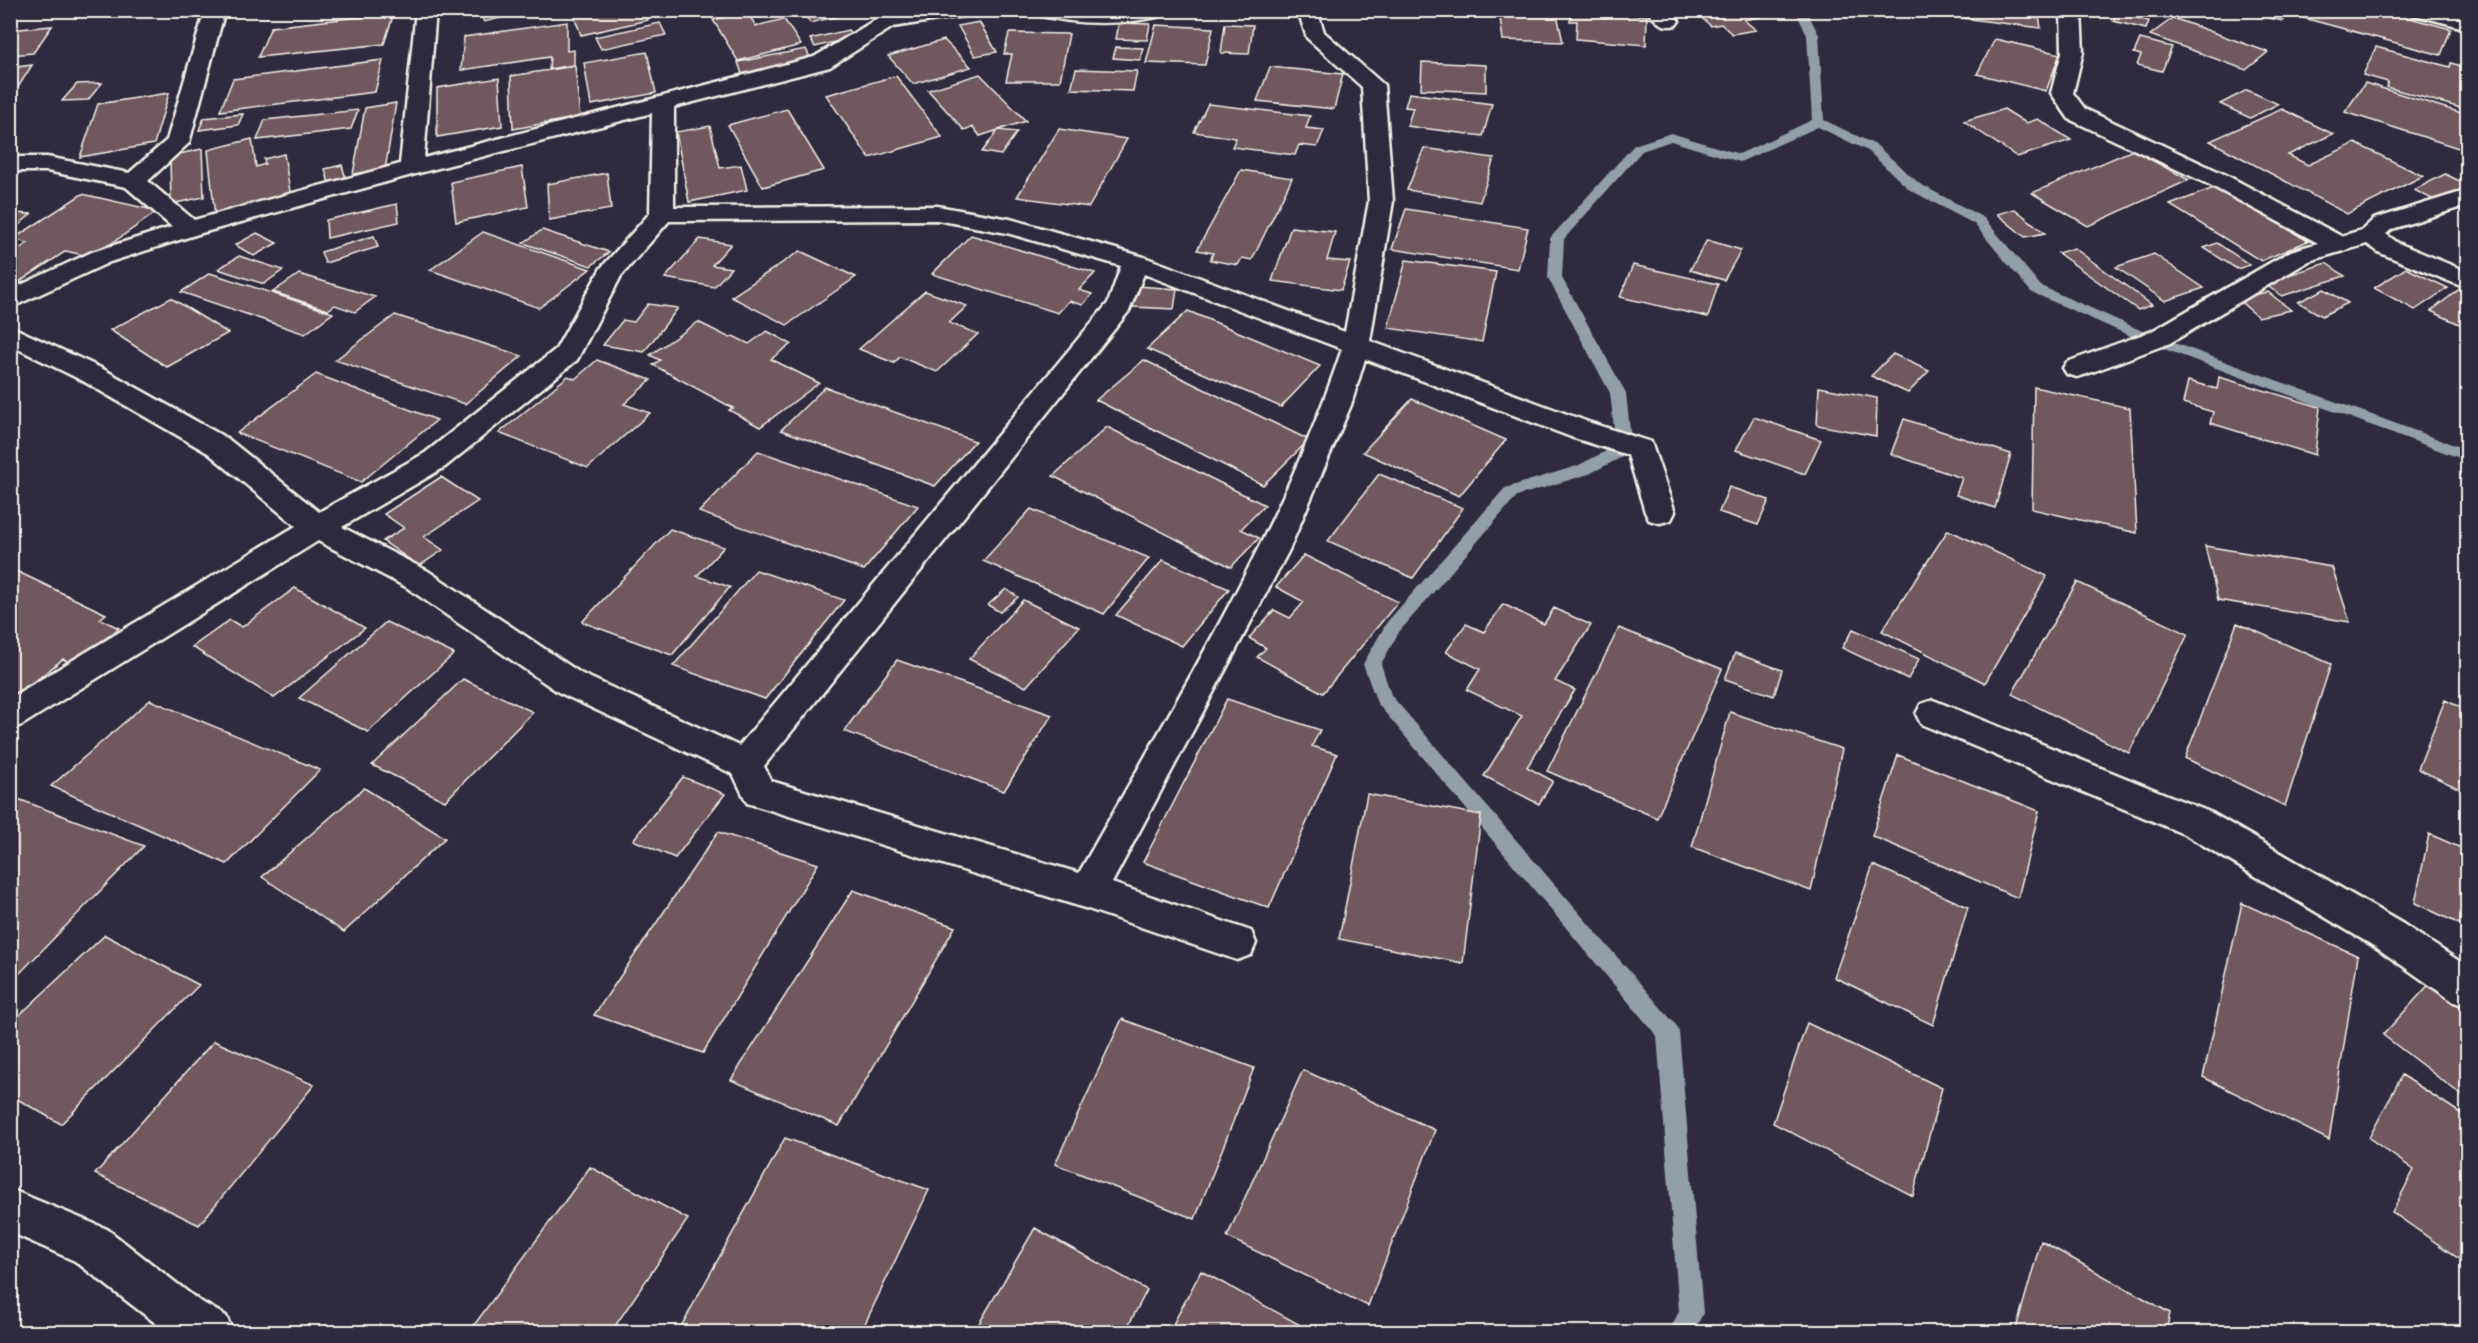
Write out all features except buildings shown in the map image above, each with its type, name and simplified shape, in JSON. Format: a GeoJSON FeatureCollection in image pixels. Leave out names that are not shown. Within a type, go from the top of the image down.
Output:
{"type":"FeatureCollection","features":[{"type":"Feature","properties":{"kind":"street"},"geometry":{"type":"LineString","coordinates":[[134,181],[178,143],[215,10]]}},
{"type":"Feature","properties":{"kind":"street"},"geometry":{"type":"LineString","coordinates":[[411,168],[426,10]]}},
{"type":"Feature","properties":{"kind":"street"},"geometry":{"type":"LineString","coordinates":[[10,300],[101,257],[189,229],[411,168],[822,62],[892,14],[963,10]]}},
{"type":"Feature","properties":{"kind":"street"},"geometry":{"type":"LineString","coordinates":[[1041,10],[1084,18],[1138,15],[1162,10]]}},
{"type":"Feature","properties":{"kind":"street"},"geometry":{"type":"LineString","coordinates":[[1088,892],[1274,550],[1337,405],[1356,346],[1381,201],[1373,85],[1314,34],[1309,13],[1300,10]]}},
{"type":"Feature","properties":{"kind":"street"},"geometry":{"type":"LineString","coordinates":[[2071,10],[2074,33],[2070,74],[2062,93],[2077,114],[2218,180],[2340,244]]}},
{"type":"Feature","properties":{"kind":"street"},"geometry":{"type":"LineString","coordinates":[[2418,10],[2468,23]]}},
{"type":"Feature","properties":{"kind":"street"},"geometry":{"type":"LineString","coordinates":[[10,715],[317,527],[435,460],[567,354],[610,273],[662,214],[663,104]]}},
{"type":"Feature","properties":{"kind":"street"},"geometry":{"type":"LineString","coordinates":[[10,164],[47,164],[134,181],[189,229]]}},
{"type":"Feature","properties":{"kind":"street"},"geometry":{"type":"LineString","coordinates":[[2077,368],[2161,337],[2300,256],[2371,235],[2383,224],[2468,197]]}},
{"type":"Feature","properties":{"kind":"street"},"geometry":{"type":"LineString","coordinates":[[662,214],[938,213],[1010,225],[1135,262],[1581,430],[1641,449],[1660,512]]}},
{"type":"Feature","properties":{"kind":"street"},"geometry":{"type":"LineString","coordinates":[[2371,235],[2389,248],[2468,281]]}},
{"type":"Feature","properties":{"kind":"street"},"geometry":{"type":"LineString","coordinates":[[745,764],[1120,305],[1135,262]]}},
{"type":"Feature","properties":{"kind":"street"},"geometry":{"type":"LineString","coordinates":[[10,334],[93,375],[218,446],[317,527],[417,579],[570,683],[745,764],[759,792],[1088,892],[1238,943]]}},
{"type":"Feature","properties":{"kind":"street"},"geometry":{"type":"LineString","coordinates":[[1934,714],[2199,824],[2390,936],[2468,988]]}},
{"type":"Feature","properties":{"kind":"street"},"geometry":{"type":"LineString","coordinates":[[10,1210],[91,1245],[182,1316],[210,1332]]}},
{"type":"Feature","properties":{"kind":"waterway"},"geometry":{"type":"LineString","coordinates":[[1800,10],[1813,35],[1818,122]]}},
{"type":"Feature","properties":{"kind":"waterway"},"geometry":{"type":"LineString","coordinates":[[1681,1332],[1691,1313],[1668,1032],[1383,698],[1372,664],[1393,627],[1511,492],[1583,470],[1624,449],[1618,393],[1555,278],[1557,238],[1638,148],[1671,137],[1740,158],[1818,122]]}},
{"type":"Feature","properties":{"kind":"waterway"},"geometry":{"type":"LineString","coordinates":[[1818,122],[1872,148],[1915,187],[1979,221],[2036,289],[2142,336],[2468,456]]}}]}
